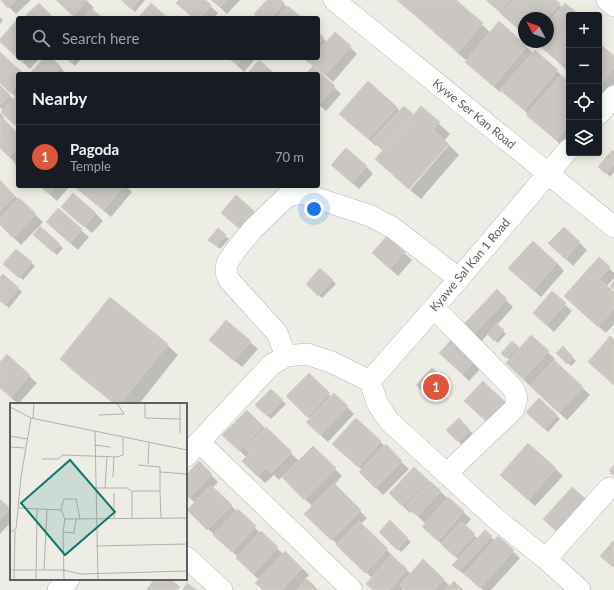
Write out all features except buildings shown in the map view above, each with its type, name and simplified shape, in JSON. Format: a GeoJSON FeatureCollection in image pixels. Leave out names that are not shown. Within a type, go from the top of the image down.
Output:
{"type":"FeatureCollection","features":[{"type":"Feature","properties":{"kind":"street","name":"Kywe Ser Kan Road"},"geometry":{"type":"LineString","coordinates":[[334,0],[614,227]]}},
{"type":"Feature","properties":{"kind":"street"},"geometry":{"type":"LineString","coordinates":[[607,0],[614,6]]}},
{"type":"Feature","properties":{"kind":"street"},"geometry":{"type":"LineString","coordinates":[[602,110],[614,96]]}},
{"type":"Feature","properties":{"kind":"street","name":"Kyawe Sal Kan 1 Road"},"geometry":{"type":"LineString","coordinates":[[370,381],[434,308],[566,152]]}},
{"type":"Feature","properties":{"kind":"street"},"geometry":{"type":"LineString","coordinates":[[286,356],[278,333],[229,280],[226,272],[227,263],[238,247],[286,197],[301,193],[372,216],[393,228],[458,278]]}},
{"type":"Feature","properties":{"kind":"street"},"geometry":{"type":"LineString","coordinates":[[434,308],[511,386],[516,393],[518,400],[514,409],[446,474]]}},
{"type":"Feature","properties":{"kind":"street"},"geometry":{"type":"LineString","coordinates":[[352,590],[193,449],[271,365],[286,356],[307,354],[331,362],[370,381],[377,403],[389,421],[495,518],[546,559],[580,590]]}},
{"type":"Feature","properties":{"kind":"street"},"geometry":{"type":"LineString","coordinates":[[546,559],[609,488]]}},
{"type":"Feature","properties":{"kind":"street"},"geometry":{"type":"LineString","coordinates":[[187,558],[222,590]]}},
{"type":"Feature","properties":{"kind":"street"},"geometry":{"type":"LineString","coordinates":[[58,590],[68,580]]}},
{"type":"Feature","properties":{"kind":"place","name":"Pagoda"},"geometry":{"type":"Point","coordinates":[436,387]}}]}
